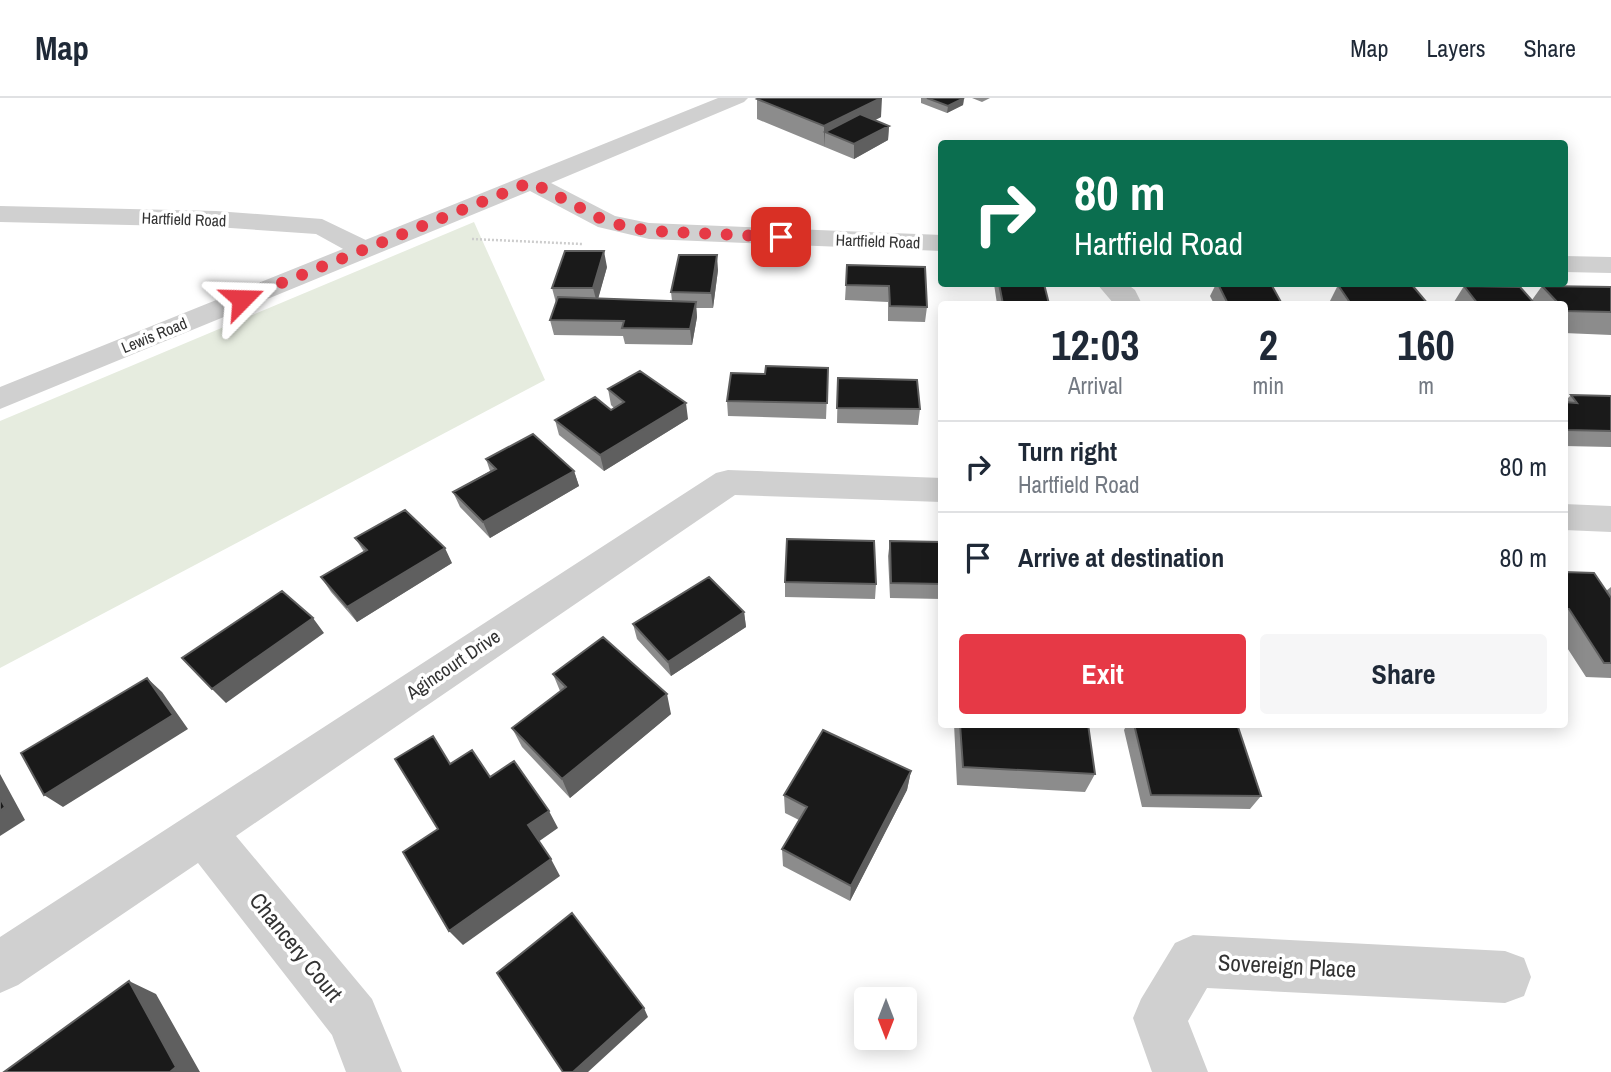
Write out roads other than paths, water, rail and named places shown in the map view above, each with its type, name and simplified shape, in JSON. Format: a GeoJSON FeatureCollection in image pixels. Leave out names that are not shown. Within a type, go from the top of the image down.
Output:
{"type":"FeatureCollection","features":[{"type":"Feature","properties":{"kind":"street","name":"Lewis Road"},"geometry":{"type":"LineString","coordinates":[[0,399],[737,98]]}},
{"type":"Feature","properties":{"kind":"street","name":"Hartfield Road"},"geometry":{"type":"LineString","coordinates":[[531,182],[607,222],[649,231],[938,243]]}},
{"type":"Feature","properties":{"kind":"street","name":"Hartfield Road"},"geometry":{"type":"LineString","coordinates":[[0,214],[216,219],[322,227],[363,249]]}},
{"type":"Feature","properties":{"kind":"street"},"geometry":{"type":"LineString","coordinates":[[1568,264],[1611,265]]}},
{"type":"Feature","properties":{"kind":"street","name":"Agincourt Drive"},"geometry":{"type":"LineString","coordinates":[[0,967],[728,482],[938,490]]}},
{"type":"Feature","properties":{"kind":"street"},"geometry":{"type":"LineString","coordinates":[[1568,517],[1611,519]]}},
{"type":"Feature","properties":{"kind":"street","name":"Chancery Court"},"geometry":{"type":"LineString","coordinates":[[202,831],[353,1018],[374,1072]]}},
{"type":"Feature","properties":{"kind":"street","name":"Sovereign Place"},"geometry":{"type":"LineString","coordinates":[[1180,1072],[1160,1018],[1193,961],[1505,977]]}}]}
